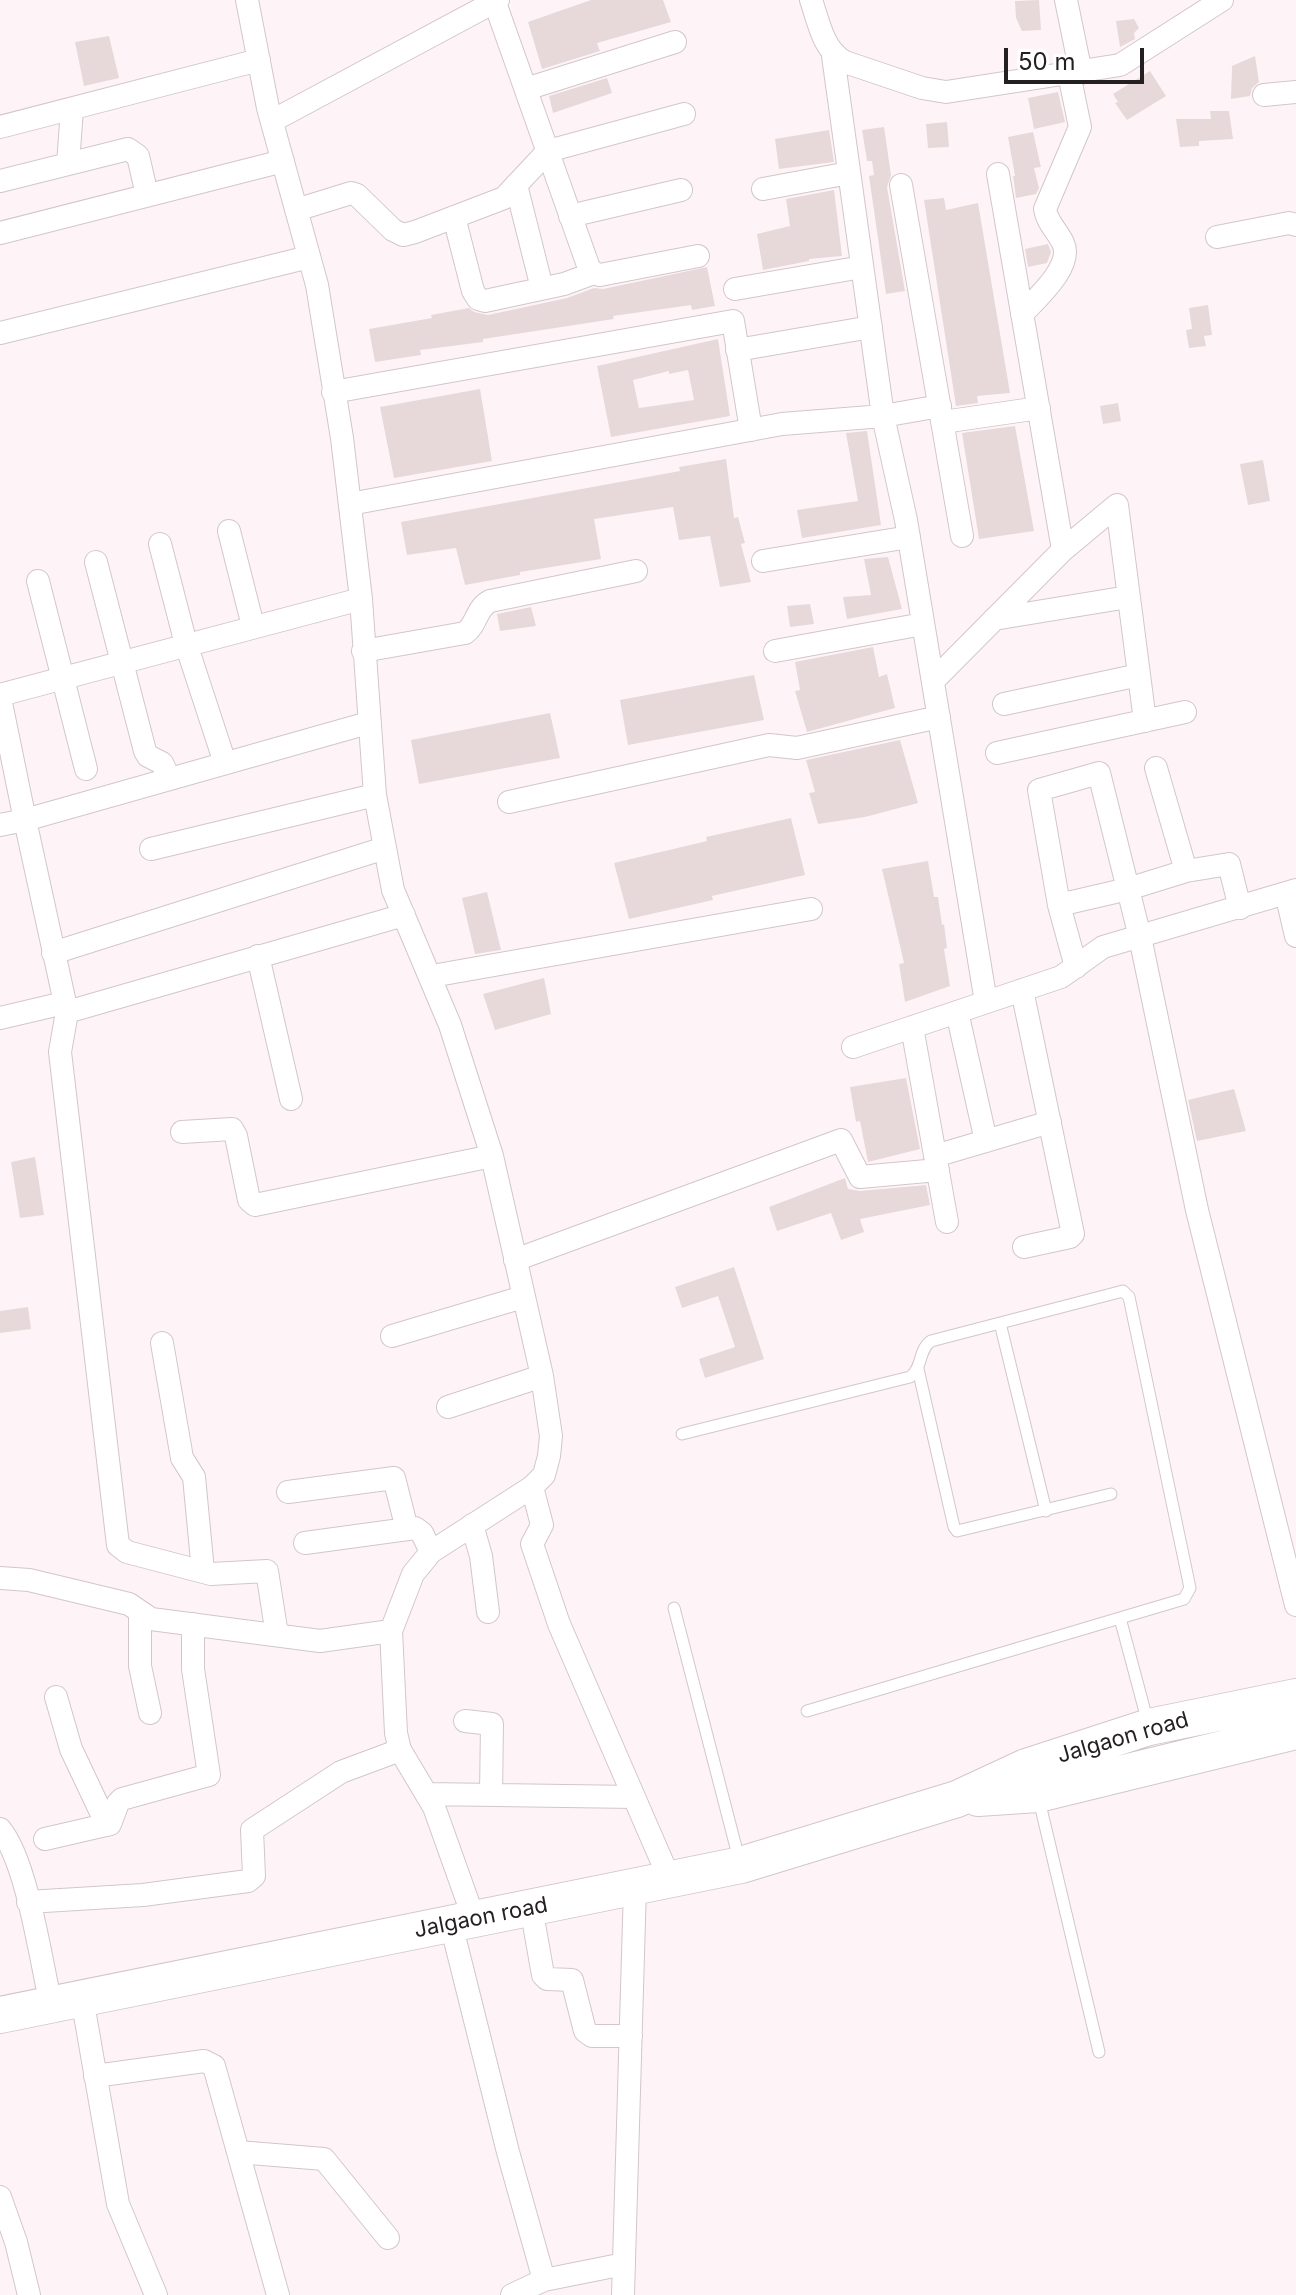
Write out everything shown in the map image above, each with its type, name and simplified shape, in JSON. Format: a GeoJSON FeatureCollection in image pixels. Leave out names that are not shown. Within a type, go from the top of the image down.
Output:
{"type":"FeatureCollection","features":[{"type":"Feature","properties":{"kind":"highway","name":"Jalgaon road"},"geometry":{"type":"LineString","coordinates":[[0,2015],[741,1865],[957,1799],[1026,1767],[1149,1727],[1296,1697]]}},
{"type":"Feature","properties":{"kind":"highway","name":"Jalgaon road"},"geometry":{"type":"LineString","coordinates":[[957,1799],[1038,1794],[1296,1731]]}},
{"type":"Feature","properties":{"kind":"street"},"geometry":{"type":"LineString","coordinates":[[247,0],[272,121],[317,285],[361,599],[375,795],[393,890],[432,976],[492,1156],[542,1376],[551,1436],[544,1475],[532,1487],[431,1552],[413,1574],[391,1631],[396,1733],[400,1750],[427,1794],[463,1921],[508,2152],[544,2280]]}},
{"type":"Feature","properties":{"kind":"street"},"geometry":{"type":"LineString","coordinates":[[811,0],[833,56],[883,416],[909,537],[986,1002]]}},
{"type":"Feature","properties":{"kind":"street"},"geometry":{"type":"LineString","coordinates":[[1022,314],[1054,280],[1064,259],[1064,244],[1050,225],[1045,209],[1081,120],[1066,0]]}},
{"type":"Feature","properties":{"kind":"street"},"geometry":{"type":"LineString","coordinates":[[833,56],[935,91],[1105,69],[1130,60],[1222,0]]}},
{"type":"Feature","properties":{"kind":"street"},"geometry":{"type":"LineString","coordinates":[[272,121],[496,1],[589,268],[600,275],[698,256]]}},
{"type":"Feature","properties":{"kind":"street"},"geometry":{"type":"LineString","coordinates":[[526,89],[675,42]]}},
{"type":"Feature","properties":{"kind":"street"},"geometry":{"type":"LineString","coordinates":[[0,127],[259,60]]}},
{"type":"Feature","properties":{"kind":"street"},"geometry":{"type":"LineString","coordinates":[[1264,95],[1296,92]]}},
{"type":"Feature","properties":{"kind":"street"},"geometry":{"type":"LineString","coordinates":[[68,164],[72,109]]}},
{"type":"Feature","properties":{"kind":"street"},"geometry":{"type":"LineString","coordinates":[[296,210],[351,193],[403,235],[504,198],[548,151],[684,114]]}},
{"type":"Feature","properties":{"kind":"street"},"geometry":{"type":"LineString","coordinates":[[0,181],[128,149],[138,156],[147,195]]}},
{"type":"Feature","properties":{"kind":"street"},"geometry":{"type":"LineString","coordinates":[[0,233],[283,161]]}},
{"type":"Feature","properties":{"kind":"street"},"geometry":{"type":"LineString","coordinates":[[763,189],[849,173]]}},
{"type":"Feature","properties":{"kind":"street"},"geometry":{"type":"LineString","coordinates":[[998,174],[1063,550]]}},
{"type":"Feature","properties":{"kind":"street"},"geometry":{"type":"LineString","coordinates":[[516,185],[542,288]]}},
{"type":"Feature","properties":{"kind":"street"},"geometry":{"type":"LineString","coordinates":[[901,185],[962,536]]}},
{"type":"Feature","properties":{"kind":"street"},"geometry":{"type":"LineString","coordinates":[[570,216],[681,190]]}},
{"type":"Feature","properties":{"kind":"street"},"geometry":{"type":"LineString","coordinates":[[454,217],[473,291],[478,299],[485,301],[574,281],[594,273]]}},
{"type":"Feature","properties":{"kind":"street"},"geometry":{"type":"LineString","coordinates":[[1217,237],[1289,223],[1296,225]]}},
{"type":"Feature","properties":{"kind":"street"},"geometry":{"type":"LineString","coordinates":[[0,333],[309,257]]}},
{"type":"Feature","properties":{"kind":"street"},"geometry":{"type":"LineString","coordinates":[[735,289],[862,267]]}},
{"type":"Feature","properties":{"kind":"street"},"geometry":{"type":"LineString","coordinates":[[333,392],[733,321],[751,430]]}},
{"type":"Feature","properties":{"kind":"street"},"geometry":{"type":"LineString","coordinates":[[737,350],[871,327]]}},
{"type":"Feature","properties":{"kind":"street"},"geometry":{"type":"LineString","coordinates":[[350,504],[782,424],[1039,408]]}},
{"type":"Feature","properties":{"kind":"street"},"geometry":{"type":"LineString","coordinates":[[933,681],[1063,550],[1117,505],[1145,721]]}},
{"type":"Feature","properties":{"kind":"street"},"geometry":{"type":"LineString","coordinates":[[229,531],[253,626]]}},
{"type":"Feature","properties":{"kind":"street"},"geometry":{"type":"LineString","coordinates":[[763,561],[909,537]]}},
{"type":"Feature","properties":{"kind":"street"},"geometry":{"type":"LineString","coordinates":[[160,544],[186,644],[225,763]]}},
{"type":"Feature","properties":{"kind":"street"},"geometry":{"type":"LineString","coordinates":[[96,562],[145,751],[162,763],[170,779]]}},
{"type":"Feature","properties":{"kind":"street"},"geometry":{"type":"LineString","coordinates":[[363,651],[465,633],[470,630],[482,606],[490,601],[636,571]]}},
{"type":"Feature","properties":{"kind":"street"},"geometry":{"type":"LineString","coordinates":[[38,581],[86,769]]}},
{"type":"Feature","properties":{"kind":"street"},"geometry":{"type":"LineString","coordinates":[[994,619],[1128,597]]}},
{"type":"Feature","properties":{"kind":"street"},"geometry":{"type":"LineString","coordinates":[[277,1635],[267,1571],[216,1575],[127,1552],[118,1545],[60,1052],[65,1008],[0,696],[361,599]]}},
{"type":"Feature","properties":{"kind":"street"},"geometry":{"type":"LineString","coordinates":[[775,651],[923,624]]}},
{"type":"Feature","properties":{"kind":"street"},"geometry":{"type":"LineString","coordinates":[[1004,704],[1139,675]]}},
{"type":"Feature","properties":{"kind":"street"},"geometry":{"type":"LineString","coordinates":[[997,753],[1185,712]]}},
{"type":"Feature","properties":{"kind":"street"},"geometry":{"type":"LineString","coordinates":[[509,802],[769,745],[797,748],[939,717]]}},
{"type":"Feature","properties":{"kind":"street"},"geometry":{"type":"LineString","coordinates":[[0,825],[368,723]]}},
{"type":"Feature","properties":{"kind":"street"},"geometry":{"type":"LineString","coordinates":[[1156,768],[1186,871]]}},
{"type":"Feature","properties":{"kind":"street"},"geometry":{"type":"LineString","coordinates":[[1076,967],[1059,905],[1039,790],[1099,773],[1140,937],[1197,1210],[1296,1605]]}},
{"type":"Feature","properties":{"kind":"street"},"geometry":{"type":"LineString","coordinates":[[151,849],[375,795]]}},
{"type":"Feature","properties":{"kind":"street"},"geometry":{"type":"LineString","coordinates":[[53,953],[385,848]]}},
{"type":"Feature","properties":{"kind":"street"},"geometry":{"type":"LineString","coordinates":[[1059,905],[1186,871],[1229,864],[1240,908]]}},
{"type":"Feature","properties":{"kind":"street"},"geometry":{"type":"LineString","coordinates":[[853,1047],[1061,977],[1103,947],[1291,892],[1296,936]]}},
{"type":"Feature","properties":{"kind":"street"},"geometry":{"type":"LineString","coordinates":[[432,976],[811,909]]}},
{"type":"Feature","properties":{"kind":"street"},"geometry":{"type":"LineString","coordinates":[[0,1018],[65,1008],[404,915]]}},
{"type":"Feature","properties":{"kind":"street"},"geometry":{"type":"LineString","coordinates":[[258,956],[291,1099]]}},
{"type":"Feature","properties":{"kind":"street"},"geometry":{"type":"LineString","coordinates":[[1022,990],[1073,1234],[1024,1247]]}},
{"type":"Feature","properties":{"kind":"street"},"geometry":{"type":"LineString","coordinates":[[957,1012],[986,1141]]}},
{"type":"Feature","properties":{"kind":"street"},"geometry":{"type":"LineString","coordinates":[[912,1027],[947,1222]]}},
{"type":"Feature","properties":{"kind":"street"},"geometry":{"type":"LineString","coordinates":[[515,1260],[841,1140],[860,1177],[936,1163],[986,1141],[1050,1122]]}},
{"type":"Feature","properties":{"kind":"street"},"geometry":{"type":"LineString","coordinates":[[182,1132],[232,1129],[249,1200],[255,1205],[492,1156]]}},
{"type":"Feature","properties":{"kind":"street"},"geometry":{"type":"LineString","coordinates":[[392,1336],[523,1297]]}},
{"type":"Feature","properties":{"kind":"street"},"geometry":{"type":"LineString","coordinates":[[162,1343],[182,1458],[194,1477],[203,1571]]}},
{"type":"Feature","properties":{"kind":"street"},"geometry":{"type":"LineString","coordinates":[[448,1407],[542,1376]]}},
{"type":"Feature","properties":{"kind":"street"},"geometry":{"type":"LineString","coordinates":[[288,1492],[394,1478],[407,1529]]}},
{"type":"Feature","properties":{"kind":"street"},"geometry":{"type":"LineString","coordinates":[[532,1487],[542,1525],[532,1544],[554,1612],[670,1880]]}},
{"type":"Feature","properties":{"kind":"street"},"geometry":{"type":"LineString","coordinates":[[472,1525],[480,1552],[488,1612]]}},
{"type":"Feature","properties":{"kind":"street"},"geometry":{"type":"LineString","coordinates":[[305,1543],[419,1529],[431,1552]]}},
{"type":"Feature","properties":{"kind":"street"},"geometry":{"type":"LineString","coordinates":[[0,1578],[29,1580],[129,1604],[151,1619],[320,1641],[391,1631]]}},
{"type":"Feature","properties":{"kind":"street"},"geometry":{"type":"LineString","coordinates":[[140,1612],[140,1666],[150,1713]]}},
{"type":"Feature","properties":{"kind":"street"},"geometry":{"type":"LineString","coordinates":[[45,1839],[107,1825],[112,1822],[122,1799],[209,1775],[193,1669],[193,1624]]}},
{"type":"Feature","properties":{"kind":"street"},"geometry":{"type":"LineString","coordinates":[[56,1697],[71,1749],[107,1825]]}},
{"type":"Feature","properties":{"kind":"street"},"geometry":{"type":"LineString","coordinates":[[465,1721],[492,1724],[491,1795]]}},
{"type":"Feature","properties":{"kind":"street"},"geometry":{"type":"LineString","coordinates":[[28,1902],[149,1894],[248,1881],[254,1876],[252,1830],[341,1772],[400,1750]]}},
{"type":"Feature","properties":{"kind":"street"},"geometry":{"type":"LineString","coordinates":[[427,1794],[634,1797]]}},
{"type":"Feature","properties":{"kind":"street"},"geometry":{"type":"LineString","coordinates":[[0,1829],[23,1881],[28,1902],[95,2076],[118,2204],[156,2295]]}},
{"type":"Feature","properties":{"kind":"street"},"geometry":{"type":"LineString","coordinates":[[623,2295],[635,1887]]}},
{"type":"Feature","properties":{"kind":"street"},"geometry":{"type":"LineString","coordinates":[[531,1907],[543,1975],[547,1979],[572,1980],[585,2031],[592,2036],[631,2036]]}},
{"type":"Feature","properties":{"kind":"street"},"geometry":{"type":"LineString","coordinates":[[95,2076],[210,2061],[214,2066],[278,2295]]}},
{"type":"Feature","properties":{"kind":"street"},"geometry":{"type":"LineString","coordinates":[[238,2152],[324,2159],[388,2238]]}},
{"type":"Feature","properties":{"kind":"street"},"geometry":{"type":"LineString","coordinates":[[0,2197],[16,2242],[29,2295]]}},
{"type":"Feature","properties":{"kind":"street"},"geometry":{"type":"LineString","coordinates":[[512,2295],[544,2280],[624,2264]]}},
{"type":"Feature","properties":{"kind":"lane"},"geometry":{"type":"LineString","coordinates":[[807,1711],[1184,1599],[1190,1588],[1129,1297],[1123,1291],[931,1341],[924,1348],[918,1369],[957,1531],[1111,1494]]}},
{"type":"Feature","properties":{"kind":"lane"},"geometry":{"type":"LineString","coordinates":[[1000,1323],[1046,1511]]}},
{"type":"Feature","properties":{"kind":"lane"},"geometry":{"type":"LineString","coordinates":[[682,1434],[910,1377],[918,1369]]}},
{"type":"Feature","properties":{"kind":"lane"},"geometry":{"type":"LineString","coordinates":[[674,1608],[741,1865]]}},
{"type":"Feature","properties":{"kind":"lane"},"geometry":{"type":"LineString","coordinates":[[1120,1618],[1149,1727]]}},
{"type":"Feature","properties":{"kind":"lane"},"geometry":{"type":"LineString","coordinates":[[1038,1794],[1099,2052]]}},
{"type":"Feature","properties":{"kind":"building"},"geometry":{"type":"Polygon","coordinates":[[[591,0],[663,0],[671,22],[597,43],[600,51],[542,69],[528,22],[591,0]]]}},
{"type":"Feature","properties":{"kind":"building"},"geometry":{"type":"Polygon","coordinates":[[[1039,0],[1041,30],[1022,31],[1016,18],[1015,1],[1039,0]]]}},
{"type":"Feature","properties":{"kind":"building"},"geometry":{"type":"Polygon","coordinates":[[[1134,19],[1139,28],[1134,33],[1135,39],[1120,47],[1116,21],[1134,19]]]}},
{"type":"Feature","properties":{"kind":"building"},"geometry":{"type":"Polygon","coordinates":[[[109,36],[119,78],[84,86],[75,42],[109,36]]]}},
{"type":"Feature","properties":{"kind":"building"},"geometry":{"type":"Polygon","coordinates":[[[1255,56],[1259,82],[1252,88],[1250,96],[1231,99],[1232,66],[1255,56]]]}},
{"type":"Feature","properties":{"kind":"building"},"geometry":{"type":"Polygon","coordinates":[[[1150,71],[1166,96],[1127,120],[1115,103],[1118,102],[1113,94],[1150,71]]]}},
{"type":"Feature","properties":{"kind":"building"},"geometry":{"type":"Polygon","coordinates":[[[607,78],[612,93],[553,113],[549,96],[607,78]]]}},
{"type":"Feature","properties":{"kind":"building"},"geometry":{"type":"Polygon","coordinates":[[[1058,92],[1065,122],[1034,129],[1028,98],[1058,92]]]}},
{"type":"Feature","properties":{"kind":"building"},"geometry":{"type":"Polygon","coordinates":[[[1210,111],[1229,111],[1233,139],[1199,141],[1199,146],[1180,147],[1176,119],[1211,119],[1210,111]]]}},
{"type":"Feature","properties":{"kind":"building"},"geometry":{"type":"Polygon","coordinates":[[[947,122],[949,147],[928,148],[926,124],[947,122]]]}},
{"type":"Feature","properties":{"kind":"building"},"geometry":{"type":"Polygon","coordinates":[[[884,127],[891,175],[887,187],[905,291],[886,294],[869,176],[874,175],[872,161],[867,161],[862,130],[884,127]]]}},
{"type":"Feature","properties":{"kind":"building"},"geometry":{"type":"Polygon","coordinates":[[[829,130],[834,162],[779,169],[775,139],[829,130]]]}},
{"type":"Feature","properties":{"kind":"building"},"geometry":{"type":"Polygon","coordinates":[[[1033,132],[1041,167],[1034,168],[1039,188],[1036,194],[1016,198],[1008,137],[1033,132]]]}},
{"type":"Feature","properties":{"kind":"building"},"geometry":{"type":"Polygon","coordinates":[[[834,190],[842,256],[809,259],[763,270],[757,234],[790,226],[786,199],[834,190]]]}},
{"type":"Feature","properties":{"kind":"building"},"geometry":{"type":"Polygon","coordinates":[[[944,198],[946,210],[978,203],[1010,393],[977,396],[978,403],[956,406],[924,200],[944,198]]]}},
{"type":"Feature","properties":{"kind":"building"},"geometry":{"type":"Polygon","coordinates":[[[1048,244],[1051,252],[1047,263],[1028,267],[1025,249],[1048,244]]]}},
{"type":"Feature","properties":{"kind":"building"},"geometry":{"type":"Polygon","coordinates":[[[707,267],[715,306],[692,310],[691,305],[613,316],[614,319],[420,350],[421,355],[375,362],[369,329],[469,308],[488,315],[567,298],[594,288],[603,289],[707,267]]]}},
{"type":"Feature","properties":{"kind":"building"},"geometry":{"type":"Polygon","coordinates":[[[1208,305],[1212,335],[1204,336],[1206,346],[1189,348],[1186,330],[1192,329],[1189,308],[1208,305]]]}},
{"type":"Feature","properties":{"kind":"building"},"geometry":{"type":"Polygon","coordinates":[[[718,339],[730,416],[611,437],[597,366],[718,339]],[[688,370],[669,374],[669,371],[633,380],[639,408],[694,400],[688,370]]]}},
{"type":"Feature","properties":{"kind":"building"},"geometry":{"type":"Polygon","coordinates":[[[480,389],[492,461],[394,478],[380,407],[480,389]]]}},
{"type":"Feature","properties":{"kind":"building"},"geometry":{"type":"Polygon","coordinates":[[[1118,403],[1121,421],[1103,424],[1100,406],[1118,403]]]}},
{"type":"Feature","properties":{"kind":"building"},"geometry":{"type":"Polygon","coordinates":[[[1015,426],[1034,531],[979,539],[962,433],[1015,426]]]}},
{"type":"Feature","properties":{"kind":"building"},"geometry":{"type":"Polygon","coordinates":[[[867,431],[881,525],[802,538],[797,510],[858,501],[846,433],[867,431]]]}},
{"type":"Feature","properties":{"kind":"building"},"geometry":{"type":"Polygon","coordinates":[[[726,459],[734,518],[738,517],[745,543],[741,544],[751,582],[720,587],[710,536],[679,540],[673,507],[594,519],[601,559],[520,572],[520,575],[465,585],[456,548],[407,555],[401,522],[680,471],[679,467],[726,459]]]}},
{"type":"Feature","properties":{"kind":"building"},"geometry":{"type":"Polygon","coordinates":[[[1263,460],[1270,501],[1248,505],[1240,464],[1263,460]]]}},
{"type":"Feature","properties":{"kind":"building"},"geometry":{"type":"Polygon","coordinates":[[[888,557],[902,609],[847,619],[843,597],[871,595],[864,559],[888,557]]]}},
{"type":"Feature","properties":{"kind":"building"},"geometry":{"type":"Polygon","coordinates":[[[810,604],[814,624],[790,627],[787,606],[810,604]]]}},
{"type":"Feature","properties":{"kind":"building"},"geometry":{"type":"Polygon","coordinates":[[[531,607],[536,626],[500,631],[497,614],[531,607]]]}},
{"type":"Feature","properties":{"kind":"building"},"geometry":{"type":"Polygon","coordinates":[[[873,647],[879,677],[887,674],[895,708],[807,732],[795,691],[800,690],[795,662],[873,647]]]}},
{"type":"Feature","properties":{"kind":"building"},"geometry":{"type":"Polygon","coordinates":[[[754,675],[764,720],[628,745],[620,700],[754,675]]]}},
{"type":"Feature","properties":{"kind":"building"},"geometry":{"type":"Polygon","coordinates":[[[550,713],[560,758],[419,784],[411,740],[550,713]]]}},
{"type":"Feature","properties":{"kind":"building"},"geometry":{"type":"Polygon","coordinates":[[[900,740],[918,803],[865,817],[818,824],[809,793],[815,792],[806,760],[900,740]]]}},
{"type":"Feature","properties":{"kind":"building"},"geometry":{"type":"Polygon","coordinates":[[[791,818],[805,875],[629,919],[614,863],[707,841],[706,837],[791,818]]]}},
{"type":"Feature","properties":{"kind":"building"},"geometry":{"type":"Polygon","coordinates":[[[928,861],[934,897],[938,897],[944,924],[947,948],[944,949],[950,986],[905,1002],[899,964],[904,963],[882,869],[928,861]]]}},
{"type":"Feature","properties":{"kind":"building"},"geometry":{"type":"Polygon","coordinates":[[[487,892],[501,950],[475,954],[462,898],[487,892]]]}},
{"type":"Feature","properties":{"kind":"building"},"geometry":{"type":"Polygon","coordinates":[[[544,978],[551,1014],[495,1030],[483,994],[544,978]]]}},
{"type":"Feature","properties":{"kind":"building"},"geometry":{"type":"Polygon","coordinates":[[[906,1078],[920,1149],[868,1162],[850,1087],[906,1078]]]}},
{"type":"Feature","properties":{"kind":"building"},"geometry":{"type":"Polygon","coordinates":[[[1234,1089],[1246,1131],[1197,1141],[1188,1100],[1234,1089]]]}},
{"type":"Feature","properties":{"kind":"building"},"geometry":{"type":"Polygon","coordinates":[[[35,1157],[44,1215],[20,1218],[11,1162],[35,1157]]]}},
{"type":"Feature","properties":{"kind":"building"},"geometry":{"type":"Polygon","coordinates":[[[845,1178],[848,1189],[860,1191],[926,1185],[930,1205],[860,1219],[864,1232],[841,1240],[831,1213],[777,1231],[769,1207],[845,1178]]]}},
{"type":"Feature","properties":{"kind":"building"},"geometry":{"type":"Polygon","coordinates":[[[734,1267],[764,1359],[705,1378],[699,1359],[735,1347],[718,1296],[682,1308],[675,1287],[734,1267]]]}},
{"type":"Feature","properties":{"kind":"building"},"geometry":{"type":"Polygon","coordinates":[[[28,1307],[31,1329],[0,1333],[0,1311],[28,1307]]]}}]}
